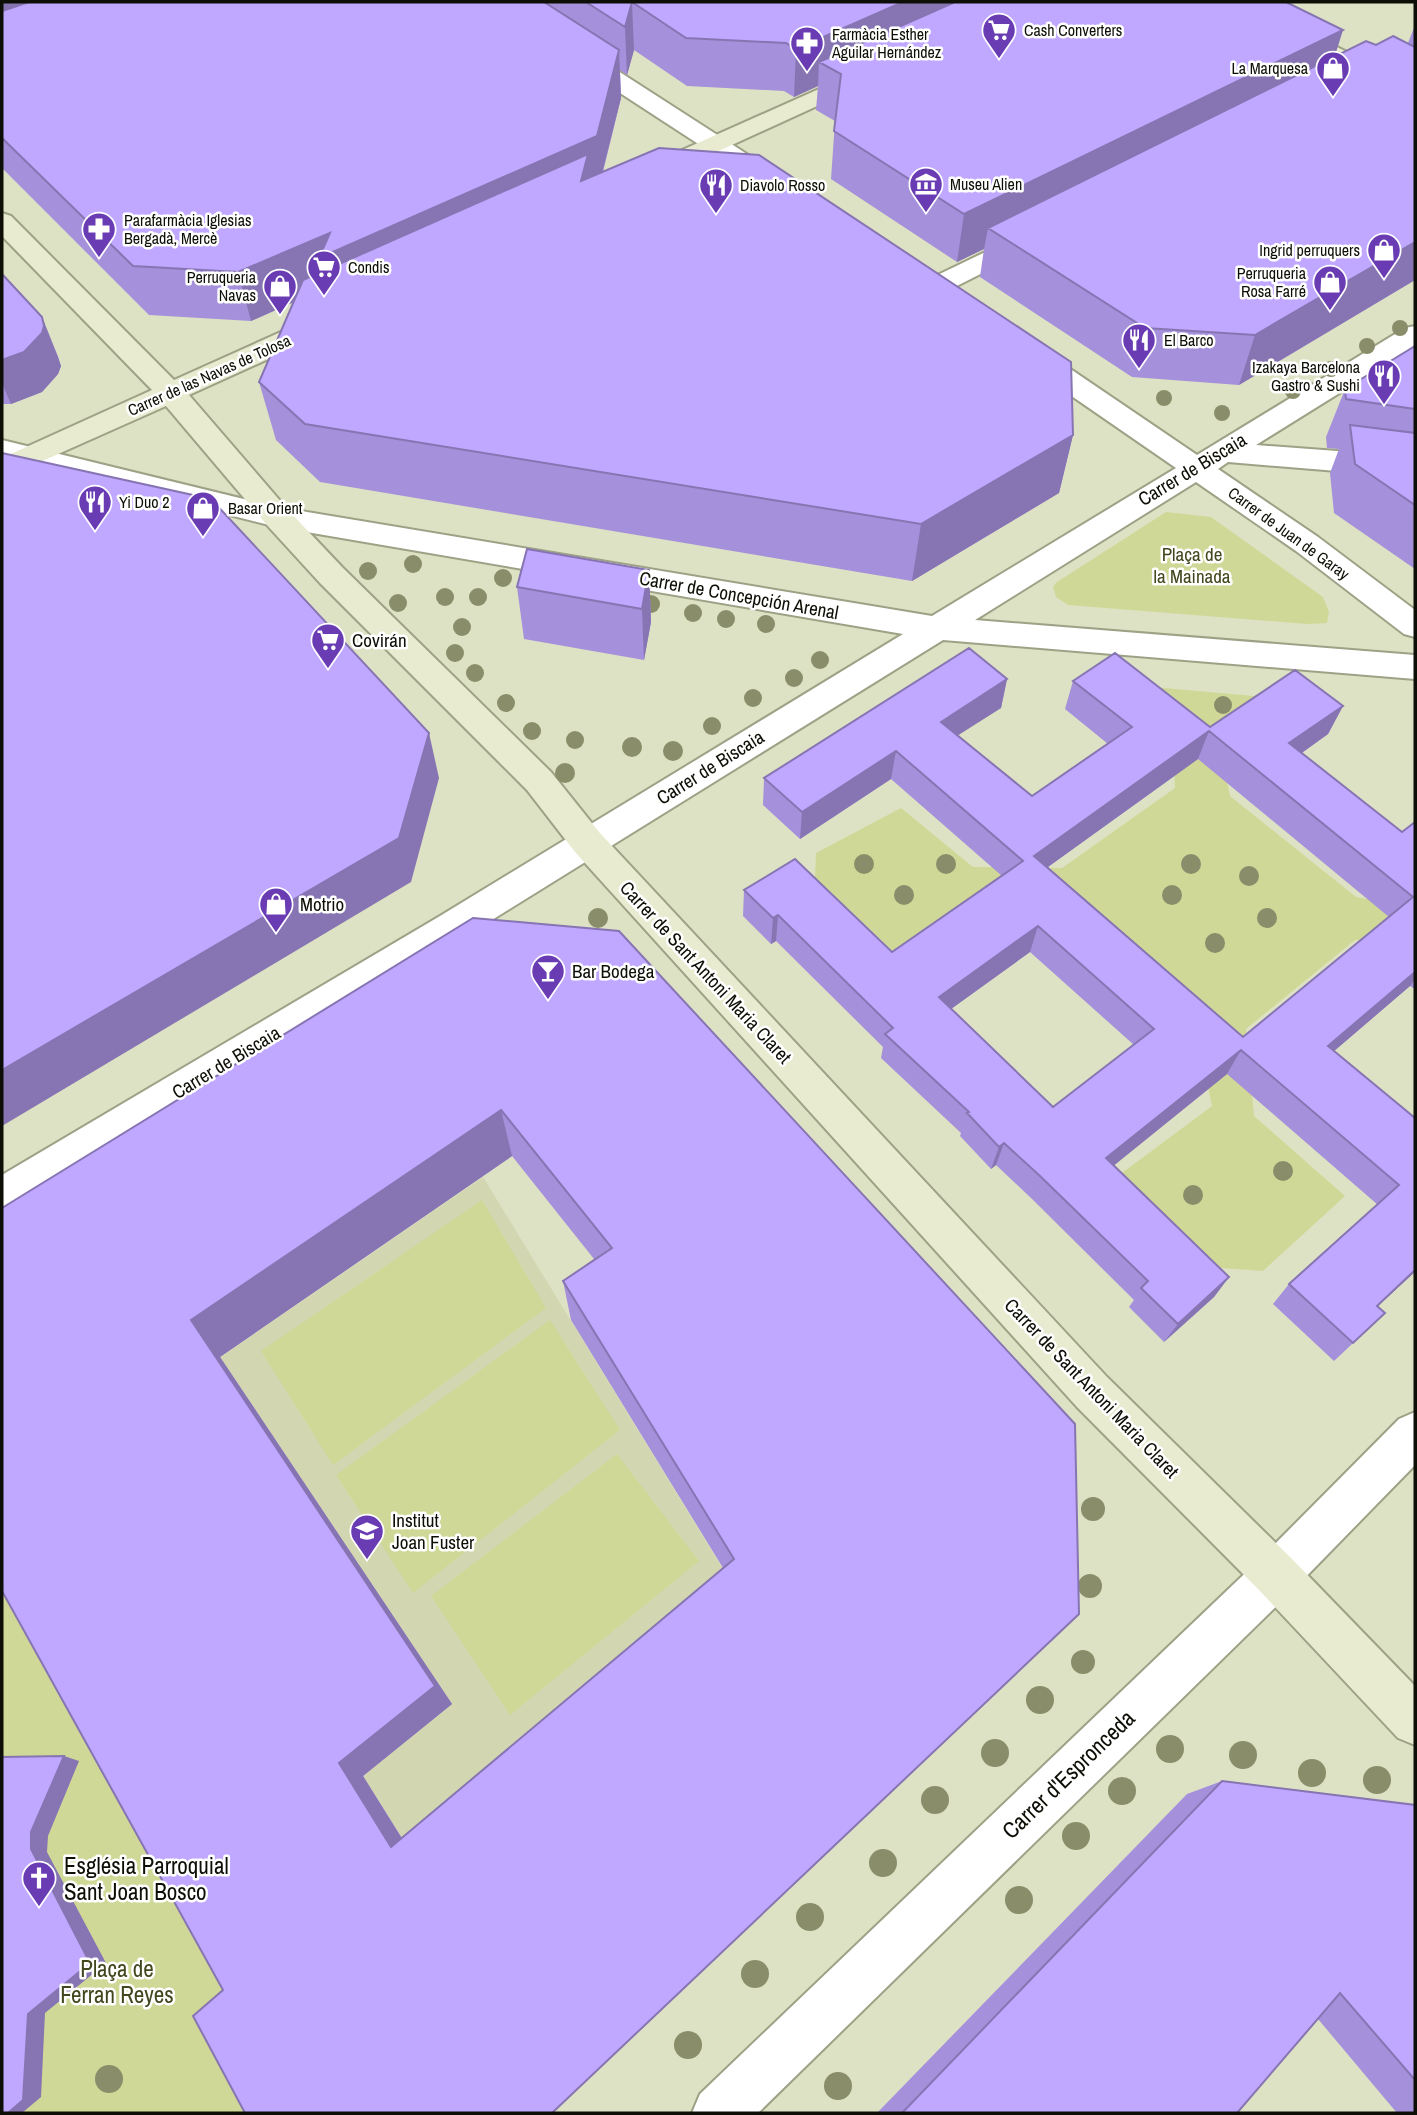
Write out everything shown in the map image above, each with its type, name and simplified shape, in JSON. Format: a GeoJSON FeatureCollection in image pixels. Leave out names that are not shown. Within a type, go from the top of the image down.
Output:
{"type":"FeatureCollection","features":[{"type":"Feature","properties":{"kind":"street"},"geometry":{"type":"LineString","coordinates":[[496,2],[795,196]]}},
{"type":"Feature","properties":{"kind":"street"},"geometry":{"type":"LineString","coordinates":[[1230,2],[1415,95]]}},
{"type":"Feature","properties":{"kind":"street"},"geometry":{"type":"LineString","coordinates":[[1338,83],[1393,55]]}},
{"type":"Feature","properties":{"kind":"street"},"geometry":{"type":"LineString","coordinates":[[631,183],[881,68]]}},
{"type":"Feature","properties":{"kind":"street","name":"Carrer de Sant Antoni Maria Claret"},"geometry":{"type":"LineString","coordinates":[[2,221],[171,393],[277,517],[331,575],[539,781],[587,842],[1092,1392],[1276,1576],[1415,1721]]}},
{"type":"Feature","properties":{"kind":"street"},"geometry":{"type":"LineString","coordinates":[[955,304],[921,281],[1046,231]]}},
{"type":"Feature","properties":{"kind":"street","name":"Carrer de las Navas de Tolosa"},"geometry":{"type":"LineString","coordinates":[[2,469],[15,454],[171,393],[346,313]]}},
{"type":"Feature","properties":{"kind":"street","name":"Carrer de Biscaia"},"geometry":{"type":"LineString","coordinates":[[2,1196],[587,842],[1415,334]]}},
{"type":"Feature","properties":{"kind":"street","name":"Carrer de Juan de Garay"},"geometry":{"type":"LineString","coordinates":[[1012,342],[1209,459],[1307,544],[1415,626]]}},
{"type":"Feature","properties":{"kind":"street","name":"Carrer de Concepción Arenal"},"geometry":{"type":"LineString","coordinates":[[15,454],[277,517],[936,628],[1415,667]]}},
{"type":"Feature","properties":{"kind":"street"},"geometry":{"type":"LineString","coordinates":[[1209,459],[1336,461],[1415,473]]}},
{"type":"Feature","properties":{"kind":"street","name":"Carrer d'Espronceda"},"geometry":{"type":"LineString","coordinates":[[719,2113],[1228,1618],[1276,1576],[1415,1434]]}},
{"type":"Feature","properties":{"kind":"shaded area","name":"Institut Joan Fuster"},"geometry":{"type":"Polygon","coordinates":[[[483,1177],[732,1584],[257,1990],[2,1507],[483,1177]]]}},
{"type":"Feature","properties":{"kind":"green space","name":"Plaça de la Mainada"},"geometry":{"type":"Polygon","coordinates":[[[1166,512],[1211,517],[1323,597],[1329,612],[1327,623],[1307,624],[1068,605],[1056,597],[1053,587],[1057,582],[1166,512]]]}},
{"type":"Feature","properties":{"kind":"green space"},"geometry":{"type":"Polygon","coordinates":[[[1120,684],[1265,697],[1217,731],[1230,796],[1356,897],[1415,908],[1415,942],[1355,940],[1246,1029],[1254,1116],[1345,1196],[1263,1271],[1221,1268],[1122,1173],[1212,1106],[1192,1012],[1072,910],[897,955],[815,877],[816,853],[901,808],[973,867],[1062,868],[1175,788],[1172,724],[1120,684]]]}},
{"type":"Feature","properties":{"kind":"green space"},"geometry":{"type":"Polygon","coordinates":[[[482,1200],[546,1308],[333,1465],[261,1351],[482,1200]]]}},
{"type":"Feature","properties":{"kind":"green space"},"geometry":{"type":"Polygon","coordinates":[[[550,1320],[620,1430],[413,1593],[336,1475],[550,1320]]]}},
{"type":"Feature","properties":{"kind":"green space"},"geometry":{"type":"Polygon","coordinates":[[[617,1454],[699,1561],[510,1715],[431,1596],[617,1454]]]}},
{"type":"Feature","properties":{"kind":"green space","name":"Plaça de Ferran Reyes"},"geometry":{"type":"Polygon","coordinates":[[[2,1539],[257,1990],[282,2113],[2,2113],[2,1539]]]}},
{"type":"Feature","properties":{"kind":"building"},"geometry":{"type":"Polygon","coordinates":[[[29,2],[544,2],[619,50],[597,136],[319,258],[330,233],[238,272],[133,266],[2,138],[2,11],[29,2]]]}},
{"type":"Feature","properties":{"kind":"building"},"geometry":{"type":"Polygon","coordinates":[[[586,2],[632,2],[625,27],[586,2]]]}},
{"type":"Feature","properties":{"kind":"building"},"geometry":{"type":"Polygon","coordinates":[[[632,2],[903,2],[796,49],[786,43],[686,38],[632,2]]]}},
{"type":"Feature","properties":{"kind":"building"},"geometry":{"type":"Polygon","coordinates":[[[955,2],[1286,2],[1343,30],[964,214],[834,131],[841,74],[819,62],[955,2]]]}},
{"type":"Feature","properties":{"kind":"building"},"geometry":{"type":"Polygon","coordinates":[[[1393,36],[1415,47],[1415,242],[1255,335],[1145,328],[988,228],[1366,41],[1376,45],[1393,36]]]}},
{"type":"Feature","properties":{"kind":"building"},"geometry":{"type":"Polygon","coordinates":[[[659,148],[759,155],[1071,362],[1073,435],[921,524],[305,424],[259,382],[303,280],[588,154],[581,181],[659,148]]]}},
{"type":"Feature","properties":{"kind":"building"},"geometry":{"type":"Polygon","coordinates":[[[2,274],[42,317],[44,326],[42,333],[24,352],[2,360],[2,274]]]}},
{"type":"Feature","properties":{"kind":"building"},"geometry":{"type":"Polygon","coordinates":[[[1415,346],[1415,409],[1346,399],[1345,389],[1415,346]]]}},
{"type":"Feature","properties":{"kind":"building"},"geometry":{"type":"Polygon","coordinates":[[[1350,425],[1415,433],[1415,505],[1355,464],[1350,425]]]}},
{"type":"Feature","properties":{"kind":"building"},"geometry":{"type":"Polygon","coordinates":[[[2,453],[211,499],[429,733],[399,838],[2,1070],[2,453]]]}},
{"type":"Feature","properties":{"kind":"building"},"geometry":{"type":"Polygon","coordinates":[[[527,549],[649,570],[642,609],[517,587],[527,549]]]}},
{"type":"Feature","properties":{"kind":"building"},"geometry":{"type":"Polygon","coordinates":[[[969,648],[1007,679],[941,722],[1032,796],[1132,727],[1073,681],[1115,653],[1210,727],[1295,670],[1343,706],[1289,743],[1402,832],[1415,822],[1415,972],[1328,1046],[1415,1118],[1415,1270],[1377,1306],[1385,1313],[1353,1343],[1289,1284],[1399,1185],[1241,1050],[1106,1158],[1229,1277],[1178,1324],[1141,1288],[1148,1281],[1004,1143],[999,1147],[967,1113],[969,1112],[885,1034],[893,1028],[778,915],[773,918],[744,890],[795,859],[892,952],[1023,861],[896,751],[802,812],[764,778],[969,648]],[[1209,731],[1034,856],[1243,1037],[1413,897],[1209,731]],[[1038,926],[939,997],[1053,1107],[1154,1029],[1038,926]]]}},
{"type":"Feature","properties":{"kind":"building"},"geometry":{"type":"Polygon","coordinates":[[[473,918],[619,931],[1075,1424],[1079,1614],[552,2113],[245,2113],[193,2016],[223,1990],[2,1591],[2,1208],[473,918]],[[501,1110],[191,1320],[435,1686],[339,1763],[391,1847],[734,1559],[563,1281],[612,1248],[501,1110]]]}},
{"type":"Feature","properties":{"kind":"building","name":"Església Parroquial Sant Joan Bosco"},"geometry":{"type":"Polygon","coordinates":[[[64,1756],[31,1832],[31,1849],[90,1963],[28,2014],[23,2100],[8,2113],[2,2113],[2,1757],[64,1756]]]}},
{"type":"Feature","properties":{"kind":"building"},"geometry":{"type":"Polygon","coordinates":[[[1222,1781],[1415,1805],[1415,2080],[1340,1993],[1237,2113],[902,2113],[1222,1781]]]}},
{"type":"Feature","properties":{"kind":"place","name":"Cash Converters"},"geometry":{"type":"Point","coordinates":[999,60]}},
{"type":"Feature","properties":{"kind":"place","name":"Farmàcia Esther Aguilar Hernández"},"geometry":{"type":"Point","coordinates":[807,73]}},
{"type":"Feature","properties":{"kind":"place","name":"La Marquesa"},"geometry":{"type":"Point","coordinates":[1333,98]}},
{"type":"Feature","properties":{"kind":"place","name":"Museu Alien"},"geometry":{"type":"Point","coordinates":[926,214]}},
{"type":"Feature","properties":{"kind":"place","name":"Diavolo Rosso"},"geometry":{"type":"Point","coordinates":[716,215]}},
{"type":"Feature","properties":{"kind":"place","name":"Parafarmàcia Iglesias Bergadà, Mercè"},"geometry":{"type":"Point","coordinates":[99,259]}},
{"type":"Feature","properties":{"kind":"place","name":"Ingrid perruquers"},"geometry":{"type":"Point","coordinates":[1384,280]}},
{"type":"Feature","properties":{"kind":"place","name":"Condis"},"geometry":{"type":"Point","coordinates":[324,297]}},
{"type":"Feature","properties":{"kind":"place","name":"Perruqueria Rosa Farré"},"geometry":{"type":"Point","coordinates":[1330,312]}},
{"type":"Feature","properties":{"kind":"place","name":"Perruqueria Navas"},"geometry":{"type":"Point","coordinates":[280,316]}},
{"type":"Feature","properties":{"kind":"place","name":"El Barco"},"geometry":{"type":"Point","coordinates":[1139,370]}},
{"type":"Feature","properties":{"kind":"place","name":"Izakaya Barcelona Gastro & Sushi"},"geometry":{"type":"Point","coordinates":[1384,406]}},
{"type":"Feature","properties":{"kind":"place","name":"Yi Duo 2"},"geometry":{"type":"Point","coordinates":[95,532]}},
{"type":"Feature","properties":{"kind":"place","name":"Basar Orient"},"geometry":{"type":"Point","coordinates":[203,538]}},
{"type":"Feature","properties":{"kind":"place","name":"Covirán"},"geometry":{"type":"Point","coordinates":[328,670]}},
{"type":"Feature","properties":{"kind":"place","name":"Motrio"},"geometry":{"type":"Point","coordinates":[276,934]}},
{"type":"Feature","properties":{"kind":"place","name":"Bar Bodega"},"geometry":{"type":"Point","coordinates":[548,1001]}},
{"type":"Feature","properties":{"kind":"place","name":"Institut Joan Fuster"},"geometry":{"type":"Point","coordinates":[367,1561]}},
{"type":"Feature","properties":{"kind":"place","name":"Església Parroquial Sant Joan Bosco"},"geometry":{"type":"Point","coordinates":[39,1908]}}]}
